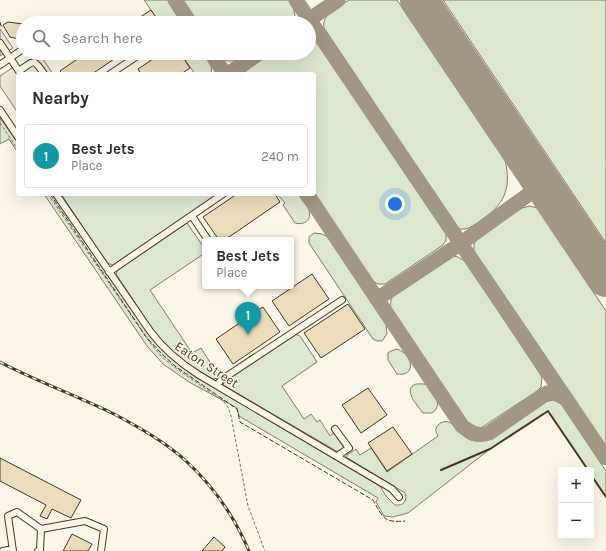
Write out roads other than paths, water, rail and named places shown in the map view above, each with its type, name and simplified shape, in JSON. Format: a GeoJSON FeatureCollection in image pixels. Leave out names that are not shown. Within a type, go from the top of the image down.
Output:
{"type":"FeatureCollection","features":[{"type":"Feature","properties":{"kind":"street"},"geometry":{"type":"LineString","coordinates":[[0,43],[19,72]]}},
{"type":"Feature","properties":{"kind":"street"},"geometry":{"type":"LineString","coordinates":[[0,65],[16,54]]}},
{"type":"Feature","properties":{"kind":"street"},"geometry":{"type":"LineString","coordinates":[[113,72],[131,60]]}},
{"type":"Feature","properties":{"kind":"street"},"geometry":{"type":"LineString","coordinates":[[21,72],[32,62],[35,62],[43,72]]}},
{"type":"Feature","properties":{"kind":"street"},"geometry":{"type":"LineString","coordinates":[[0,110],[16,133]]}},
{"type":"Feature","properties":{"kind":"street","name":"Eaton Street"},"geometry":{"type":"LineString","coordinates":[[57,196],[150,331],[167,352],[181,364],[392,489],[398,497]]}},
{"type":"Feature","properties":{"kind":"street"},"geometry":{"type":"LineString","coordinates":[[110,272],[220,196]]}},
{"type":"Feature","properties":{"kind":"street"},"geometry":{"type":"LineString","coordinates":[[192,216],[206,237]]}},
{"type":"Feature","properties":{"kind":"street"},"geometry":{"type":"LineString","coordinates":[[216,385],[221,380],[342,300]]}},
{"type":"Feature","properties":{"kind":"street"},"geometry":{"type":"LineString","coordinates":[[335,429],[349,448],[337,456]]}},
{"type":"Feature","properties":{"kind":"street"},"geometry":{"type":"LineString","coordinates":[[3,551],[13,551],[8,516],[17,512],[41,529],[85,521],[104,528],[101,551]]}},
{"type":"Feature","properties":{"kind":"street"},"geometry":{"type":"LineString","coordinates":[[40,551],[41,529]]}},
{"type":"Feature","properties":{"kind":"railway"},"geometry":{"type":"LineString","coordinates":[[0,362],[116,415],[171,448],[206,481],[230,515],[249,551]]}},
{"type":"Feature","properties":{"kind":"place","name":"Best Jets"},"geometry":{"type":"Point","coordinates":[248,335]}}]}
